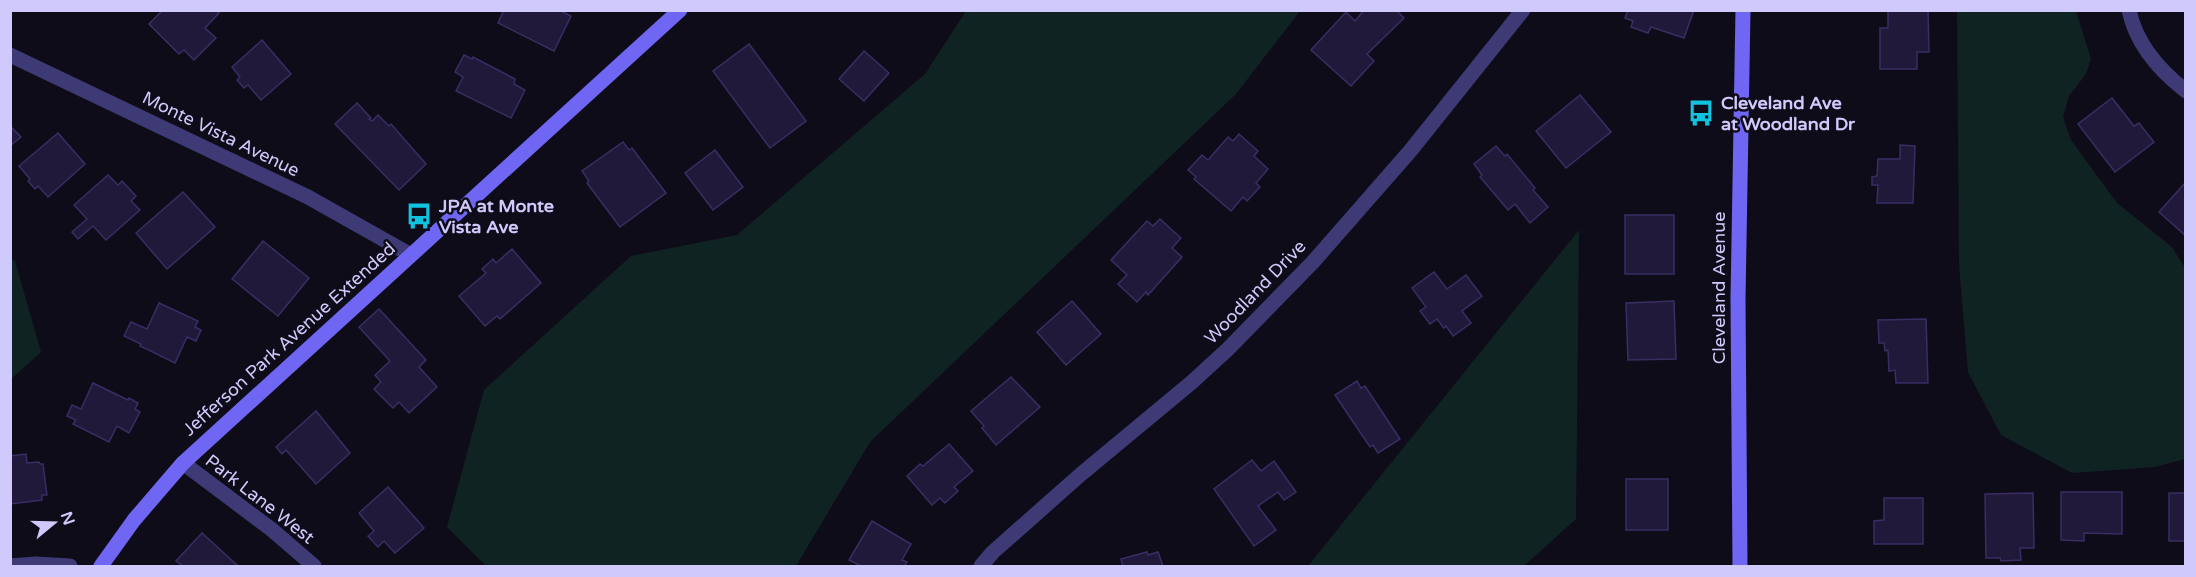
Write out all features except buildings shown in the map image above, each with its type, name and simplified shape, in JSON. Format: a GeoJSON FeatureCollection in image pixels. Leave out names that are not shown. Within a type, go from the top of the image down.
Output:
{"type":"FeatureCollection","features":[{"type":"Feature","properties":{"kind":"street","name":"Jefferson Park Avenue Extended"},"geometry":{"type":"LineString","coordinates":[[101,567],[134,520],[183,463],[680,10]]}},
{"type":"Feature","properties":{"kind":"street","name":"Woodland Drive"},"geometry":{"type":"LineString","coordinates":[[981,567],[993,552],[1080,475],[1192,382],[1298,278],[1411,150],[1522,10]]}},
{"type":"Feature","properties":{"kind":"street","name":"Cleveland Avenue"},"geometry":{"type":"LineString","coordinates":[[1740,567],[1738,299],[1743,10]]}},
{"type":"Feature","properties":{"kind":"street"},"geometry":{"type":"LineString","coordinates":[[2128,10],[2145,48],[2166,75],[2186,91]]}},
{"type":"Feature","properties":{"kind":"street","name":"Monte Vista Avenue"},"geometry":{"type":"LineString","coordinates":[[10,55],[308,197],[411,255]]}},
{"type":"Feature","properties":{"kind":"street","name":"Park Lane West"},"geometry":{"type":"LineString","coordinates":[[183,463],[271,529],[314,567]]}},
{"type":"Feature","properties":{"kind":"street"},"geometry":{"type":"LineString","coordinates":[[10,566],[36,564],[70,567]]}},
{"type":"Feature","properties":{"kind":"green space"},"geometry":{"type":"Polygon","coordinates":[[[966,11],[1300,11],[1236,94],[870,442],[796,566],[486,566],[447,527],[484,390],[631,256],[737,235],[925,74],[966,11]]]}},
{"type":"Feature","properties":{"kind":"green space"},"geometry":{"type":"Polygon","coordinates":[[[1957,11],[2076,11],[2091,59],[2086,74],[2069,96],[2063,117],[2071,140],[2117,203],[2172,247],[2185,268],[2185,459],[2155,467],[2072,473],[2001,435],[1968,372],[1959,264],[1957,11]]]}},
{"type":"Feature","properties":{"kind":"green space"},"geometry":{"type":"Polygon","coordinates":[[[1579,230],[1576,519],[1524,566],[1308,566],[1579,230]]]}},
{"type":"Feature","properties":{"kind":"green space"},"geometry":{"type":"Polygon","coordinates":[[[11,259],[15,261],[41,352],[11,379],[11,259]]]}},
{"type":"Feature","properties":{"kind":"place","name":"Cleveland Ave at Woodland Dr"},"geometry":{"type":"Point","coordinates":[1701,113]}},
{"type":"Feature","properties":{"kind":"place","name":"JPA at Monte Vista Ave"},"geometry":{"type":"Point","coordinates":[419,216]}}]}
